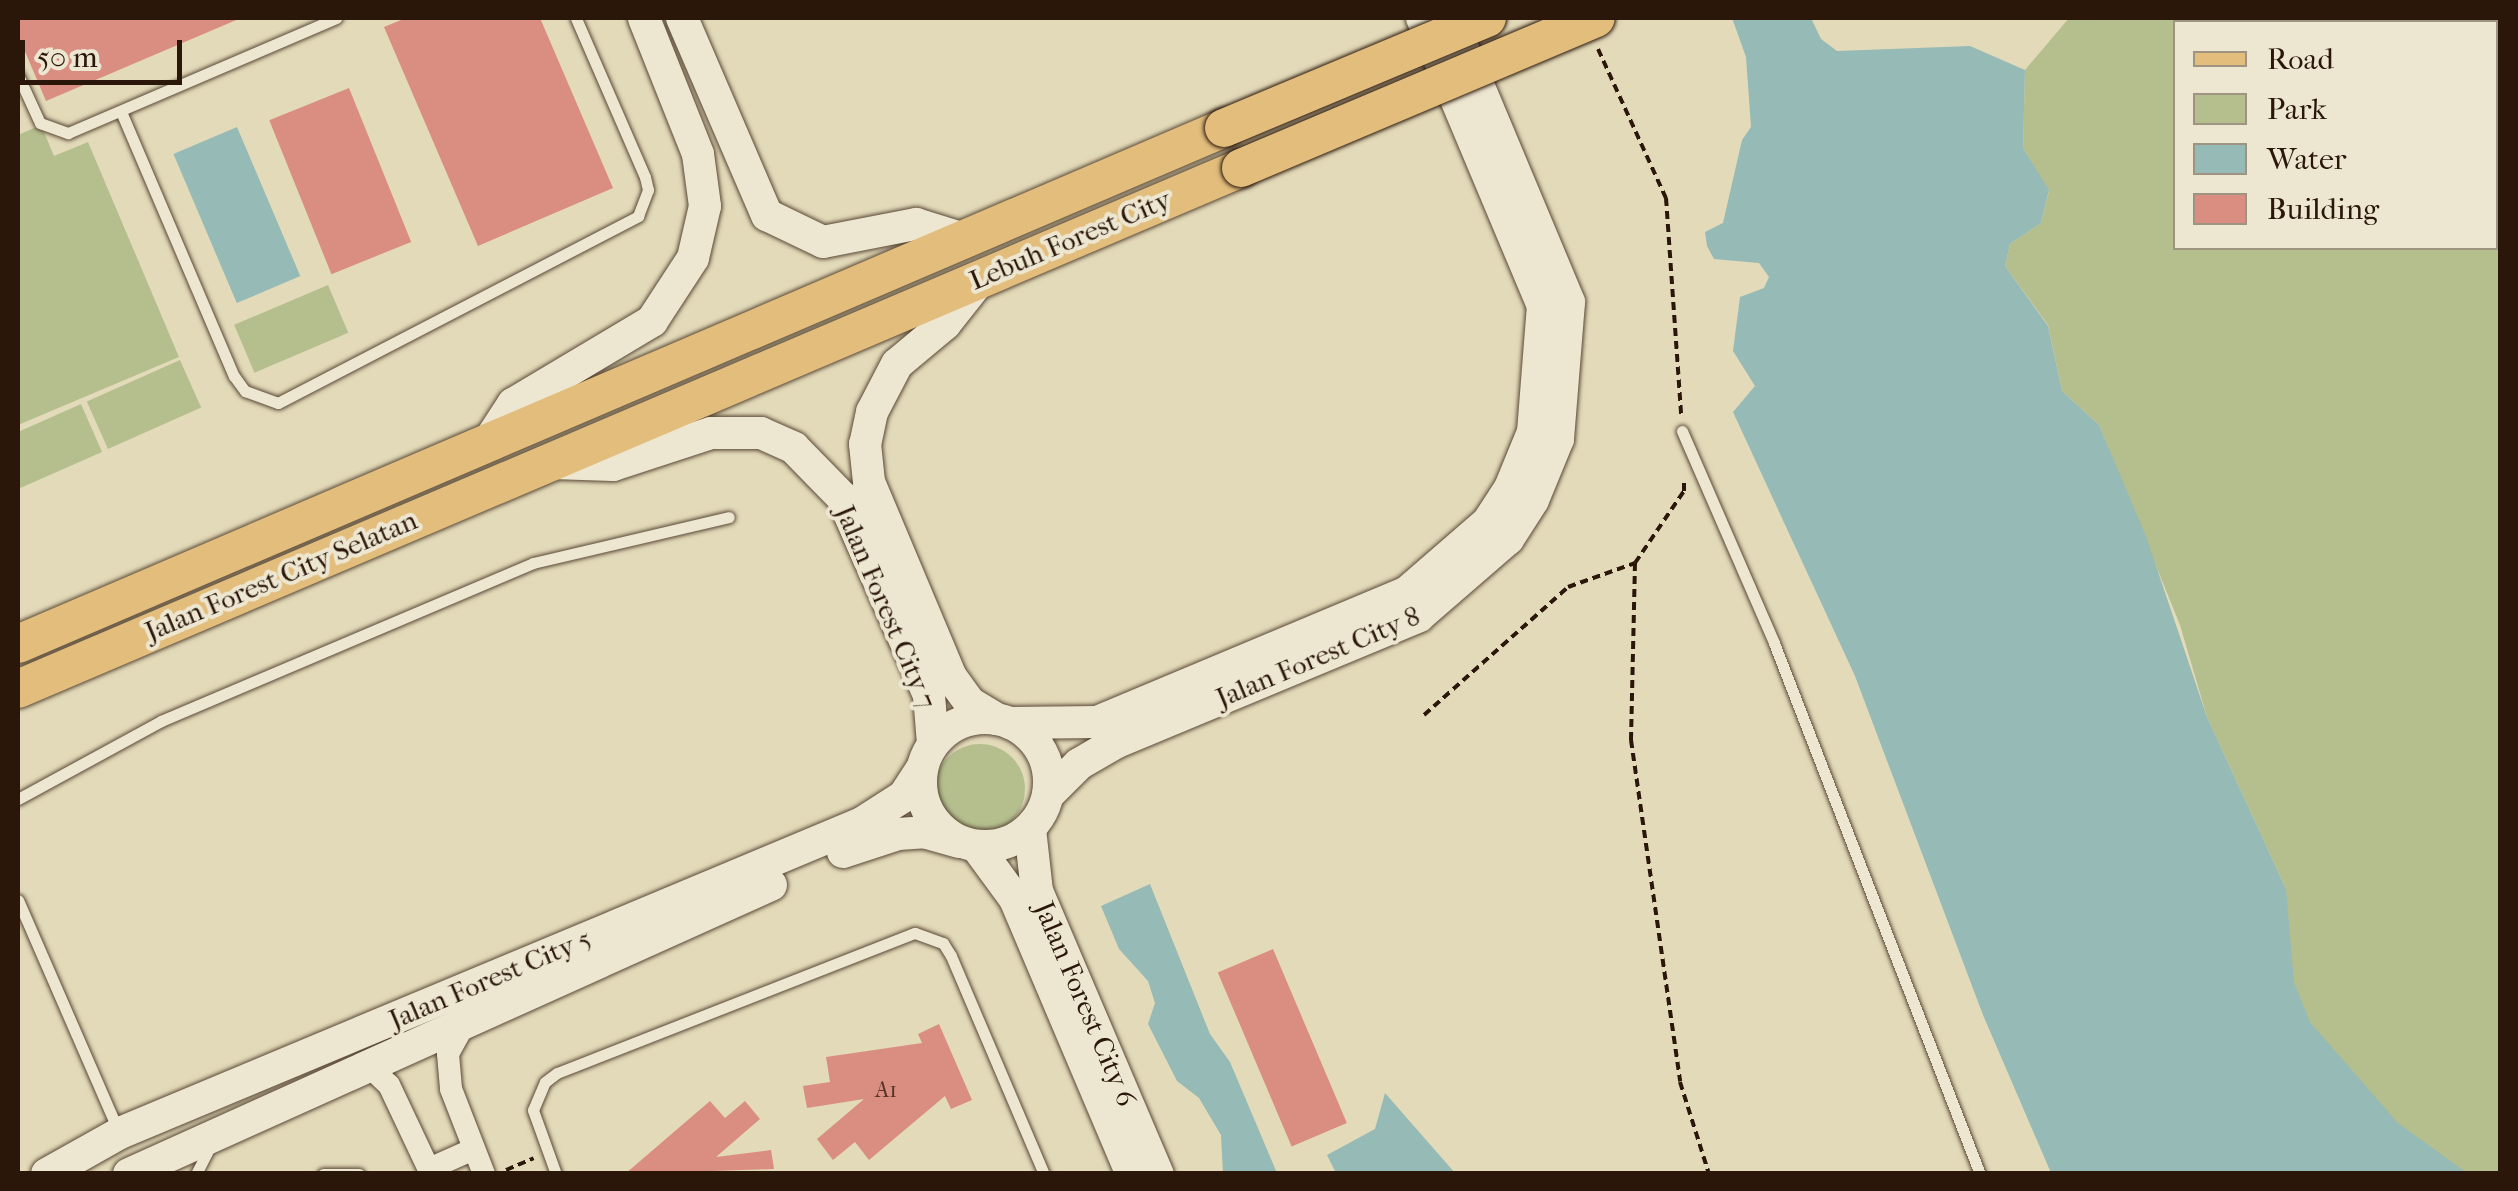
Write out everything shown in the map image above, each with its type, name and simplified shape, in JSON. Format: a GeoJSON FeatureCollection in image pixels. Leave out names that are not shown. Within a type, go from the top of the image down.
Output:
{"type":"FeatureCollection","features":[{"type":"Feature","properties":{"kind":"main road","name":"Lebuh Forest City"},"geometry":{"type":"LineString","coordinates":[[487,444],[1486,18]]}},
{"type":"Feature","properties":{"kind":"main road","name":"Lebuh Forest City"},"geometry":{"type":"LineString","coordinates":[[544,463],[1240,168],[1594,26]]}},
{"type":"Feature","properties":{"kind":"main road","name":"Jalan Forest City Selatan"},"geometry":{"type":"LineString","coordinates":[[18,644],[487,444]]}},
{"type":"Feature","properties":{"kind":"main road","name":"Jalan Forest City Selatan"},"geometry":{"type":"LineString","coordinates":[[18,689],[544,463]]}},
{"type":"Feature","properties":{"kind":"street"},"geometry":{"type":"LineString","coordinates":[[487,444],[513,404],[652,320],[693,258],[704,206],[701,167],[644,18]]}},
{"type":"Feature","properties":{"kind":"street"},"geometry":{"type":"LineString","coordinates":[[682,18],[767,215],[823,242],[916,224],[967,240]]}},
{"type":"Feature","properties":{"kind":"street","name":"Jalan Forest City 8"},"geometry":{"type":"LineString","coordinates":[[1004,721],[1097,722],[1406,593],[1488,522],[1510,488],[1533,432],[1543,306],[1422,18]]}},
{"type":"Feature","properties":{"kind":"street","name":"Jalan Forest City 8"},"geometry":{"type":"LineString","coordinates":[[1048,795],[1080,764],[1117,742],[1419,616],[1508,539],[1533,500],[1558,439],[1569,302],[1450,18]]}},
{"type":"Feature","properties":{"kind":"street","name":"Jalan Forest City 7"},"geometry":{"type":"LineString","coordinates":[[982,277],[945,324],[897,364],[872,412],[866,444],[869,482],[951,676],[970,703],[1004,721]]}},
{"type":"Feature","properties":{"kind":"street","name":"Jalan Forest City 7"},"geometry":{"type":"LineString","coordinates":[[544,463],[613,465],[711,432],[761,434],[794,448],[842,497],[929,696],[927,757]]}},
{"type":"Feature","properties":{"kind":"street"},"geometry":{"type":"LineString","coordinates":[[1004,721],[1042,752],[1048,795],[1030,829],[1014,840],[968,844],[928,813],[927,757],[954,725],[1004,721]]}},
{"type":"Feature","properties":{"kind":"street","name":"Jalan Forest City 5"},"geometry":{"type":"LineString","coordinates":[[47,1174],[120,1133],[862,824],[904,796],[927,757]]}},
{"type":"Feature","properties":{"kind":"street","name":"Jalan Forest City 6"},"geometry":{"type":"LineString","coordinates":[[1030,829],[1037,891],[1158,1174]]}},
{"type":"Feature","properties":{"kind":"street","name":"Jalan Forest City 5"},"geometry":{"type":"LineString","coordinates":[[138,1172],[368,1064],[869,841],[924,832],[968,844]]}},
{"type":"Feature","properties":{"kind":"street","name":"Jalan Forest City 6"},"geometry":{"type":"LineString","coordinates":[[968,844],[1015,899],[1124,1166]]}},
{"type":"Feature","properties":{"kind":"street"},"geometry":{"type":"LineString","coordinates":[[465,1023],[448,1054],[449,1072],[484,1174]]}},
{"type":"Feature","properties":{"kind":"street"},"geometry":{"type":"LineString","coordinates":[[368,1064],[389,1085],[430,1171],[474,1149]]}},
{"type":"Feature","properties":{"kind":"lane"},"geometry":{"type":"LineString","coordinates":[[18,75],[32,110],[53,131],[82,130],[336,18]]}},
{"type":"Feature","properties":{"kind":"lane"},"geometry":{"type":"LineString","coordinates":[[122,114],[234,376],[245,391],[278,403],[638,216],[646,204],[645,176],[576,18]]}},
{"type":"Feature","properties":{"kind":"lane"},"geometry":{"type":"LineString","coordinates":[[1682,431],[1774,643],[1980,1174]]}},
{"type":"Feature","properties":{"kind":"lane"},"geometry":{"type":"LineString","coordinates":[[18,799],[161,721],[533,563],[729,517]]}},
{"type":"Feature","properties":{"kind":"lane"},"geometry":{"type":"LineString","coordinates":[[18,900],[120,1133]]}},
{"type":"Feature","properties":{"kind":"lane"},"geometry":{"type":"LineString","coordinates":[[556,1174],[534,1110],[544,1082],[557,1073],[916,933],[943,943],[951,956],[1044,1174]]}},
{"type":"Feature","properties":{"kind":"lane"},"geometry":{"type":"LineString","coordinates":[[196,1174],[220,1132]]}},
{"type":"Feature","properties":{"kind":"lane"},"geometry":{"type":"LineString","coordinates":[[323,1174],[359,1174]]}},
{"type":"Feature","properties":{"kind":"path"},"geometry":{"type":"LineString","coordinates":[[1594,26],[1666,198],[1682,431]]}},
{"type":"Feature","properties":{"kind":"path"},"geometry":{"type":"LineString","coordinates":[[1684,476],[1684,491],[1635,563],[1631,740],[1680,1082],[1709,1174]]}},
{"type":"Feature","properties":{"kind":"path"},"geometry":{"type":"LineString","coordinates":[[1424,715],[1568,588],[1635,563]]}},
{"type":"Feature","properties":{"kind":"path"},"geometry":{"type":"LineString","coordinates":[[499,1174],[548,1153]]}},
{"type":"Feature","properties":{"kind":"green space"},"geometry":{"type":"Polygon","coordinates":[[[2069,18],[2500,18],[2500,1173],[2355,1173],[1978,431],[2286,889],[2207,717],[2180,625],[2099,425],[2062,391],[2048,325],[2005,266],[2010,244],[2041,223],[2049,191],[2023,148],[2025,70],[2069,18]]]}},
{"type":"Feature","properties":{"kind":"green space"},"geometry":{"type":"Polygon","coordinates":[[[41,125],[54,156],[88,142],[179,357],[18,425],[18,135],[41,125]]]}},
{"type":"Feature","properties":{"kind":"green space"},"geometry":{"type":"Polygon","coordinates":[[[328,285],[348,333],[254,373],[234,325],[328,285]]]}},
{"type":"Feature","properties":{"kind":"green space"},"geometry":{"type":"Polygon","coordinates":[[[180,360],[201,408],[108,449],[87,401],[180,360]]]}},
{"type":"Feature","properties":{"kind":"green space"},"geometry":{"type":"Polygon","coordinates":[[[81,404],[102,452],[18,489],[18,432],[81,404]]]}},
{"type":"Feature","properties":{"kind":"green space"},"geometry":{"type":"Polygon","coordinates":[[[980,744],[1012,757],[1025,789],[1012,821],[980,834],[948,821],[935,789],[948,757],[980,744]]]}},
{"type":"Feature","properties":{"kind":"water"},"geometry":{"type":"Polygon","coordinates":[[[1732,18],[1811,18],[1821,39],[1837,51],[1970,46],[2025,70],[2023,148],[2049,190],[2041,223],[2010,244],[2005,266],[2048,326],[2062,391],[2099,425],[2146,536],[2207,717],[2286,889],[2294,982],[2310,1022],[2398,1123],[2467,1173],[2051,1173],[1983,1015],[1855,676],[1733,412],[1755,386],[1733,351],[1740,297],[1764,288],[1769,277],[1759,263],[1714,259],[1705,232],[1723,223],[1742,140],[1751,127],[1746,57],[1732,18]]]}},
{"type":"Feature","properties":{"kind":"water"},"geometry":{"type":"Polygon","coordinates":[[[237,127],[300,276],[237,303],[173,154],[237,127]]]}},
{"type":"Feature","properties":{"kind":"water"},"geometry":{"type":"Polygon","coordinates":[[[1150,884],[1210,1034],[1230,1062],[1277,1173],[1223,1173],[1221,1135],[1199,1098],[1177,1081],[1148,1024],[1155,1003],[1148,981],[1119,949],[1101,906],[1150,884]]]}},
{"type":"Feature","properties":{"kind":"water"},"geometry":{"type":"Polygon","coordinates":[[[1385,1093],[1455,1173],[1336,1173],[1327,1155],[1375,1129],[1385,1093]]]}},
{"type":"Feature","properties":{"kind":"building"},"geometry":{"type":"Polygon","coordinates":[[[18,18],[241,18],[46,101],[18,35],[18,18]]]}},
{"type":"Feature","properties":{"kind":"building"},"geometry":{"type":"Polygon","coordinates":[[[406,18],[540,18],[613,188],[478,246],[384,27],[406,18]]]}},
{"type":"Feature","properties":{"kind":"building"},"geometry":{"type":"Polygon","coordinates":[[[349,88],[411,242],[331,274],[269,120],[349,88]]]}},
{"type":"Feature","properties":{"kind":"building"},"geometry":{"type":"Polygon","coordinates":[[[1273,949],[1347,1123],[1292,1146],[1218,972],[1273,949]]]}},
{"type":"Feature","properties":{"kind":"building"},"geometry":{"type":"Polygon","coordinates":[[[939,1024],[972,1100],[951,1109],[945,1096],[869,1160],[855,1142],[833,1160],[817,1139],[864,1099],[807,1108],[803,1086],[830,1082],[826,1057],[922,1043],[918,1034],[939,1024]]]}},
{"type":"Feature","properties":{"kind":"building"},"geometry":{"type":"Polygon","coordinates":[[[710,1101],[725,1118],[745,1101],[760,1119],[716,1157],[771,1150],[774,1169],[625,1174],[710,1101]]]}}]}
